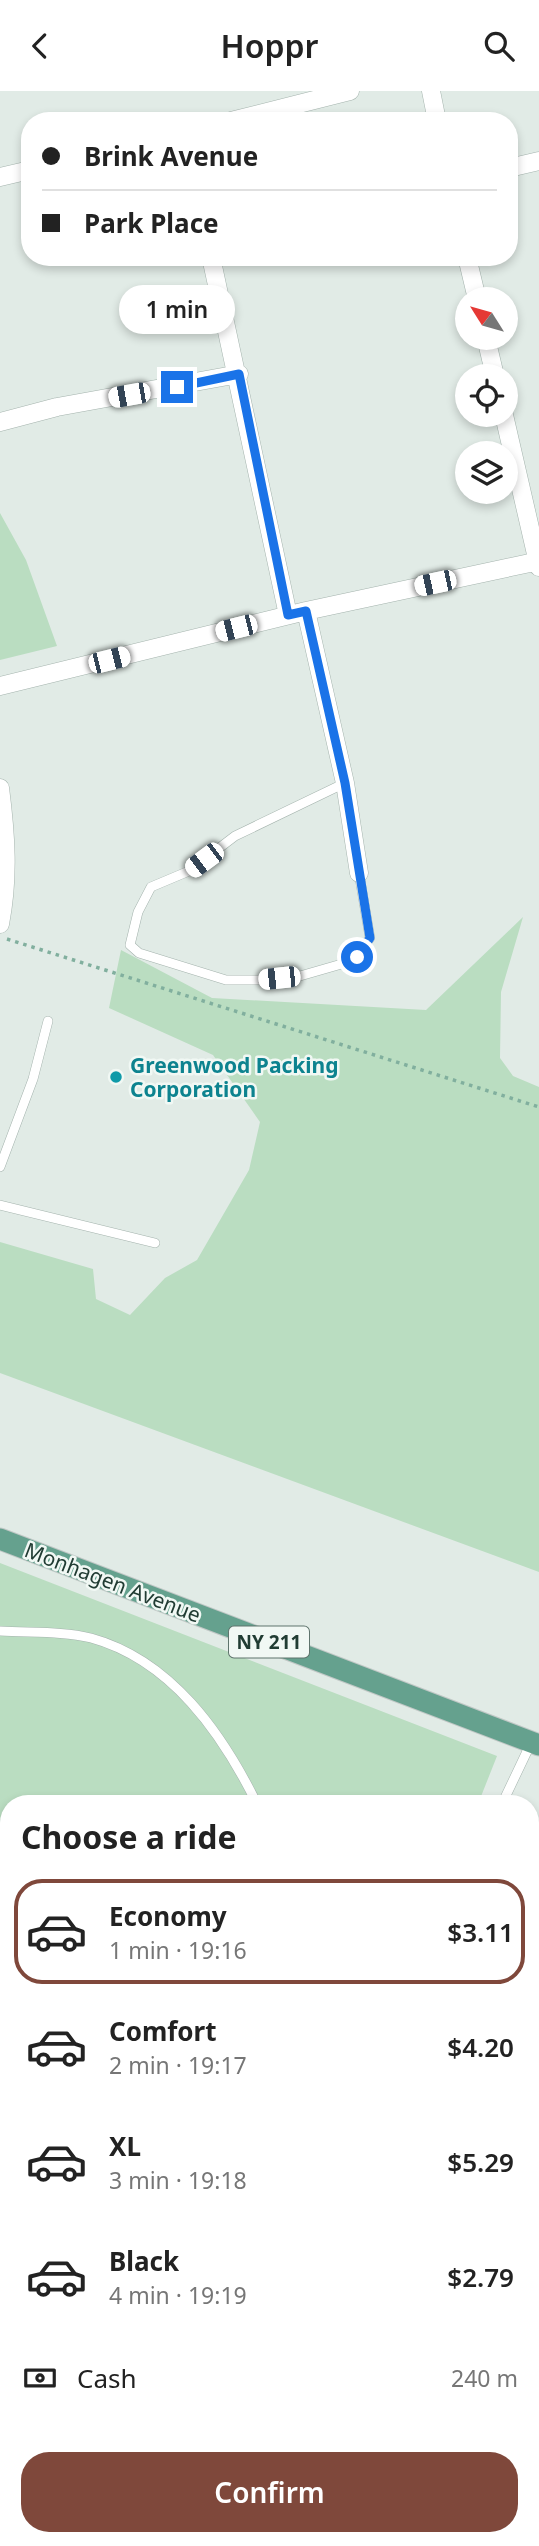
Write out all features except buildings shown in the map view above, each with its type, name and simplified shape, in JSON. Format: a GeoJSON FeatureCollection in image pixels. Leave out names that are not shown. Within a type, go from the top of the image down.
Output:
{"type":"FeatureCollection","features":[{"type":"Feature","properties":{"kind":"main road","name":"Monhagen Avenue"},"geometry":{"type":"LineString","coordinates":[[0,1539],[535,1744]]}},
{"type":"Feature","properties":{"kind":"street"},"geometry":{"type":"LineString","coordinates":[[267,112],[350,91]]}},
{"type":"Feature","properties":{"kind":"street"},"geometry":{"type":"LineString","coordinates":[[431,91],[435,112]]}},
{"type":"Feature","properties":{"kind":"street"},"geometry":{"type":"LineString","coordinates":[[518,166],[539,160]]}},
{"type":"Feature","properties":{"kind":"street"},"geometry":{"type":"LineString","coordinates":[[0,177],[21,172]]}},
{"type":"Feature","properties":{"kind":"street"},"geometry":{"type":"LineString","coordinates":[[213,266],[239,374],[288,615]]}},
{"type":"Feature","properties":{"kind":"street"},"geometry":{"type":"LineString","coordinates":[[469,266],[474,287]]}},
{"type":"Feature","properties":{"kind":"street"},"geometry":{"type":"LineString","coordinates":[[0,422],[57,407],[239,374]]}},
{"type":"Feature","properties":{"kind":"street"},"geometry":{"type":"LineString","coordinates":[[0,687],[288,615],[539,563],[507,427]]}},
{"type":"Feature","properties":{"kind":"street"},"geometry":{"type":"LineString","coordinates":[[306,611],[345,783],[359,873]]}},
{"type":"Feature","properties":{"kind":"street"},"geometry":{"type":"LineString","coordinates":[[0,788],[7,842],[7,890],[0,924]]}},
{"type":"Feature","properties":{"kind":"lane"},"geometry":{"type":"LineString","coordinates":[[345,783],[235,836],[188,871],[151,887],[138,912],[130,946],[139,953],[226,981],[300,976],[352,961],[370,938],[359,873]]}},
{"type":"Feature","properties":{"kind":"lane"},"geometry":{"type":"LineString","coordinates":[[0,1167],[33,1079],[48,1021]]}},
{"type":"Feature","properties":{"kind":"lane"},"geometry":{"type":"LineString","coordinates":[[0,1205],[155,1243]]}},
{"type":"Feature","properties":{"kind":"lane"},"geometry":{"type":"LineString","coordinates":[[0,1632],[89,1637],[132,1653],[171,1683],[212,1727],[252,1795]]}},
{"type":"Feature","properties":{"kind":"lane"},"geometry":{"type":"LineString","coordinates":[[507,1795],[535,1744]]}},
{"type":"Feature","properties":{"kind":"path"},"geometry":{"type":"LineString","coordinates":[[0,937],[539,1107]]}},
{"type":"Feature","properties":{"kind":"green space"},"geometry":{"type":"Polygon","coordinates":[[[0,513],[26,560],[57,646],[0,660],[0,513]]]}},
{"type":"Feature","properties":{"kind":"green space"},"geometry":{"type":"Polygon","coordinates":[[[523,917],[501,992],[500,1058],[513,1076],[539,1087],[539,1572],[0,1373],[0,1242],[93,1269],[96,1299],[130,1315],[165,1278],[197,1260],[249,1170],[260,1122],[213,1055],[109,1008],[121,950],[212,998],[426,1010],[523,917]]]}},
{"type":"Feature","properties":{"kind":"green space"},"geometry":{"type":"Polygon","coordinates":[[[0,1563],[497,1756],[482,1795],[0,1795],[0,1563]]]}},
{"type":"Feature","properties":{"kind":"place","name":"Greenwood Packing Corporation"},"geometry":{"type":"Point","coordinates":[116,1077]}},
{"type":"Feature","properties":{"kind":"route"},"geometry":{"type":"LineString","coordinates":[[177,387],[239,374],[288,615],[306,611],[345,783],[370,938],[357,957]]}}]}
